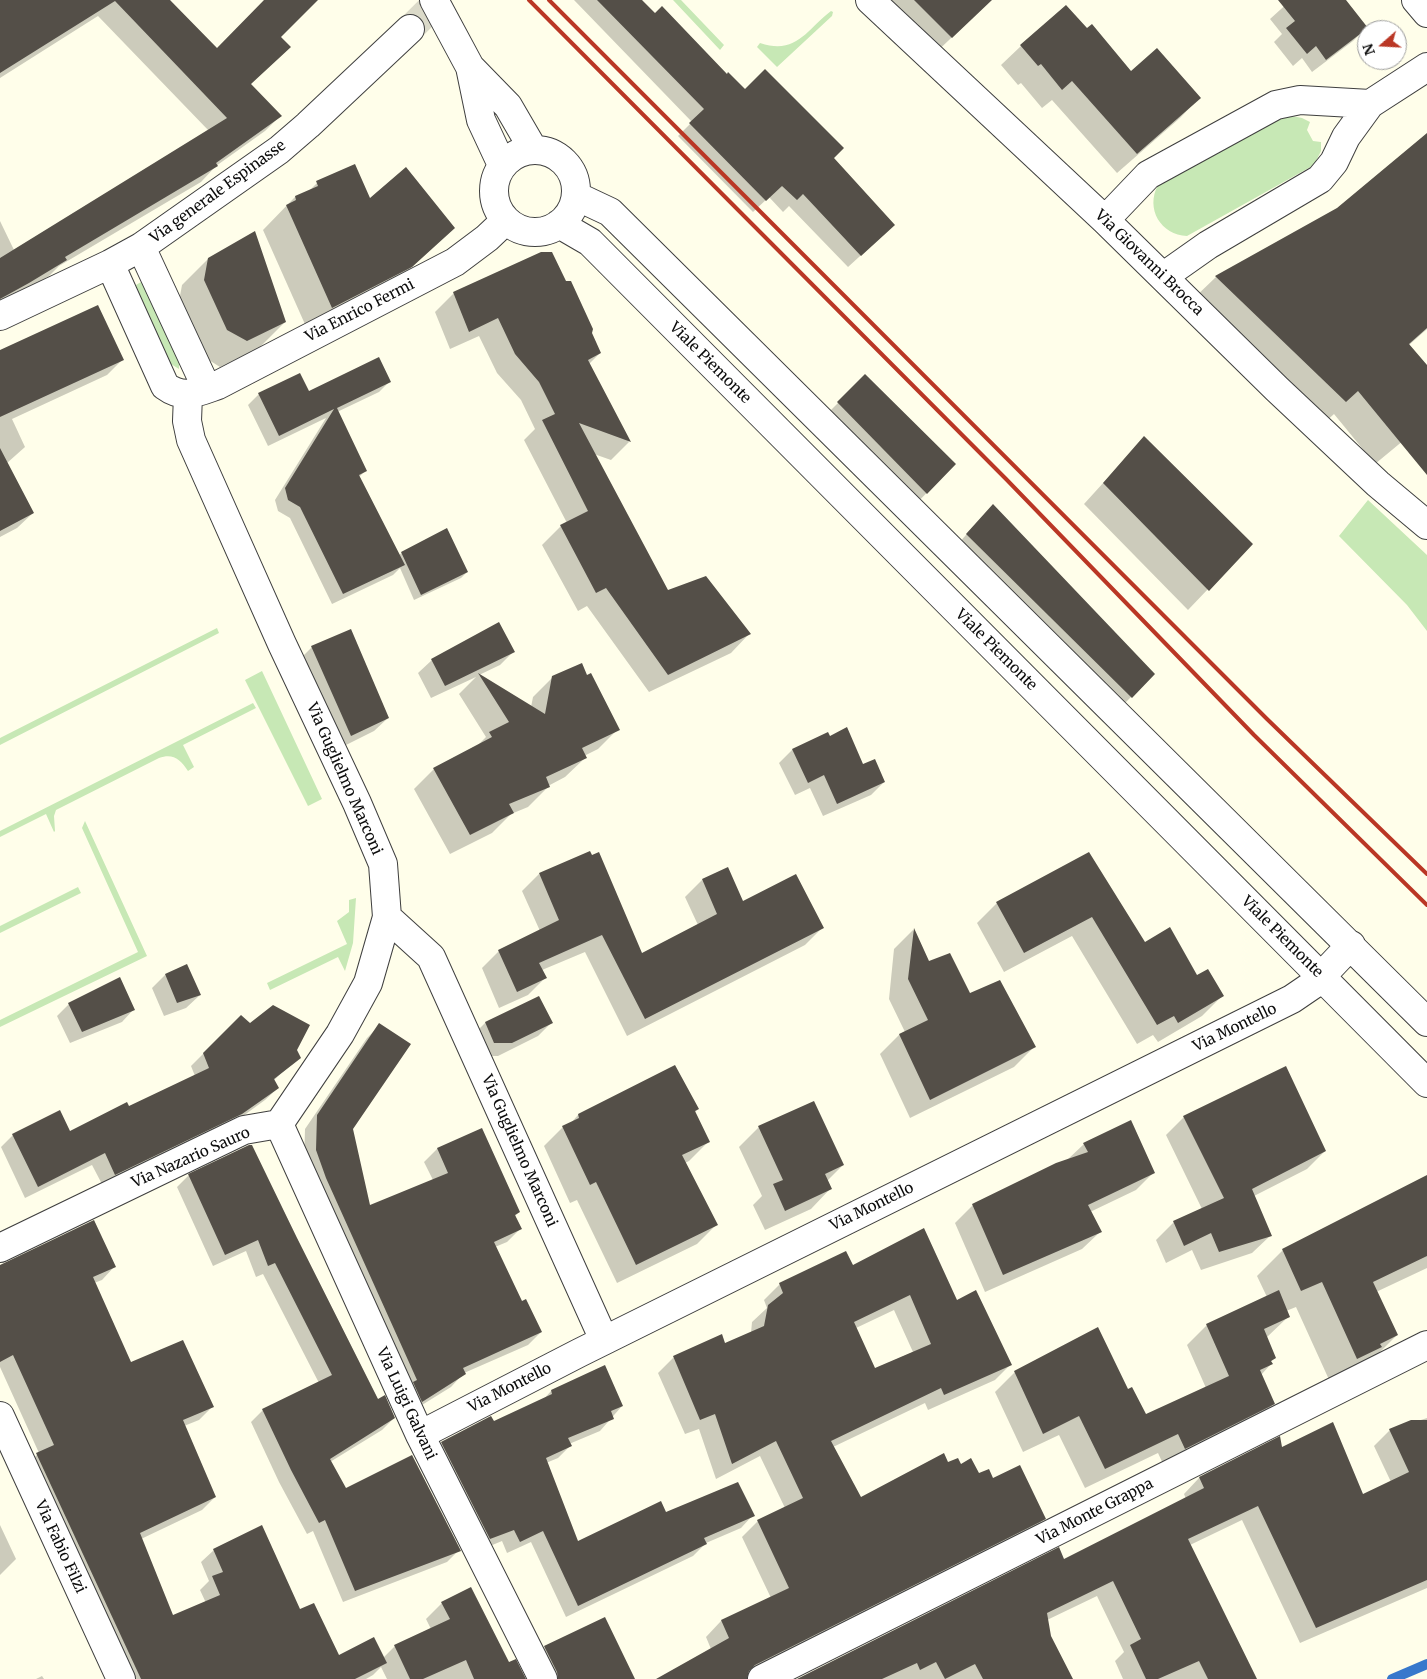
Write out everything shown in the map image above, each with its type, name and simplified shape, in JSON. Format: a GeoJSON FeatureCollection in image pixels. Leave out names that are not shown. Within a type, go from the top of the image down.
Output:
{"type":"FeatureCollection","features":[{"type":"Feature","properties":{"kind":"street"},"geometry":{"type":"LineString","coordinates":[[434,0],[470,67],[508,106],[533,149]]}},
{"type":"Feature","properties":{"kind":"street","name":"Via Giovanni Brocca"},"geometry":{"type":"LineString","coordinates":[[870,0],[1106,220],[1277,389],[1378,484],[1427,525]]}},
{"type":"Feature","properties":{"kind":"street"},"geometry":{"type":"LineString","coordinates":[[1416,0],[1427,13]]}},
{"type":"Feature","properties":{"kind":"street","name":"Via generale Espinasse"},"geometry":{"type":"LineString","coordinates":[[0,316],[110,264],[141,247],[279,150],[410,29]]}},
{"type":"Feature","properties":{"kind":"street"},"geometry":{"type":"LineString","coordinates":[[470,67],[481,120],[502,165]]}},
{"type":"Feature","properties":{"kind":"street"},"geometry":{"type":"LineString","coordinates":[[1164,276],[1208,244],[1320,179],[1334,162],[1346,137],[1370,104],[1427,67]]}},
{"type":"Feature","properties":{"kind":"street"},"geometry":{"type":"LineString","coordinates":[[1106,220],[1148,175],[1276,105],[1300,100],[1370,104]]}},
{"type":"Feature","properties":{"kind":"street"},"geometry":{"type":"LineString","coordinates":[[533,149],[551,152],[566,163],[574,178],[576,196],[570,212],[559,224],[551,229],[532,232],[513,226],[506,220],[500,214],[494,198],[495,180],[497,172],[502,165],[516,154],[533,149]]}},
{"type":"Feature","properties":{"kind":"street"},"geometry":{"type":"LineString","coordinates":[[576,196],[610,212],[1427,1022]]}},
{"type":"Feature","properties":{"kind":"street","name":"Via Enrico Fermi"},"geometry":{"type":"LineString","coordinates":[[197,392],[218,385],[456,262],[487,238],[506,220]]}},
{"type":"Feature","properties":{"kind":"street","name":"Viale Piemonte"},"geometry":{"type":"LineString","coordinates":[[559,224],[590,242],[1427,1083]]}},
{"type":"Feature","properties":{"kind":"street","name":"Via Guglielmo Marconi"},"geometry":{"type":"LineString","coordinates":[[141,247],[197,392],[187,420],[191,440],[383,864],[387,917],[431,957],[604,1340]]}},
{"type":"Feature","properties":{"kind":"street"},"geometry":{"type":"LineString","coordinates":[[110,264],[165,386],[174,392],[197,392]]}},
{"type":"Feature","properties":{"kind":"street"},"geometry":{"type":"LineString","coordinates":[[279,1124],[340,1034],[368,983],[387,917]]}},
{"type":"Feature","properties":{"kind":"street","name":"Via Montello"},"geometry":{"type":"LineString","coordinates":[[420,1435],[604,1340],[1292,999],[1314,984],[1350,945]]}},
{"type":"Feature","properties":{"kind":"street","name":"Via Nazario Sauro"},"geometry":{"type":"LineString","coordinates":[[0,1248],[244,1130],[279,1124]]}},
{"type":"Feature","properties":{"kind":"street","name":"Via Luigi Galvani"},"geometry":{"type":"LineString","coordinates":[[279,1124],[420,1435],[543,1679]]}},
{"type":"Feature","properties":{"kind":"street","name":"Via Monte Grappa"},"geometry":{"type":"LineString","coordinates":[[762,1679],[1427,1345]]}},
{"type":"Feature","properties":{"kind":"street","name":"Via Fabio Filzi"},"geometry":{"type":"LineString","coordinates":[[0,1416],[121,1679]]}},
{"type":"Feature","properties":{"kind":"green space"},"geometry":{"type":"Polygon","coordinates":[[[673,0],[681,0],[724,45],[720,50],[673,0]]]}},
{"type":"Feature","properties":{"kind":"green space"},"geometry":{"type":"Polygon","coordinates":[[[831,11],[833,12],[832,16],[777,67],[757,47],[760,43],[783,46],[792,43],[800,39],[831,11]]]}},
{"type":"Feature","properties":{"kind":"green space"},"geometry":{"type":"Polygon","coordinates":[[[1292,116],[1310,122],[1307,130],[1313,141],[1321,142],[1321,151],[1314,165],[1187,236],[1178,235],[1163,226],[1158,219],[1153,203],[1158,185],[1281,117],[1292,116]]]}},
{"type":"Feature","properties":{"kind":"green space"},"geometry":{"type":"Polygon","coordinates":[[[141,282],[145,286],[179,362],[179,369],[171,364],[137,289],[136,285],[141,282]]]}},
{"type":"Feature","properties":{"kind":"green space"},"geometry":{"type":"Polygon","coordinates":[[[1368,500],[1427,555],[1427,631],[1407,605],[1339,536],[1368,500]]]}},
{"type":"Feature","properties":{"kind":"green space"},"geometry":{"type":"Polygon","coordinates":[[[217,628],[219,633],[0,745],[0,738],[217,628]]]}},
{"type":"Feature","properties":{"kind":"green space"},"geometry":{"type":"Polygon","coordinates":[[[262,671],[322,799],[308,806],[245,680],[262,671]]]}},
{"type":"Feature","properties":{"kind":"green space"},"geometry":{"type":"Polygon","coordinates":[[[253,703],[256,708],[183,745],[194,767],[188,771],[176,758],[168,756],[159,758],[56,810],[54,832],[46,814],[0,837],[0,831],[253,703]]]}},
{"type":"Feature","properties":{"kind":"green space"},"geometry":{"type":"Polygon","coordinates":[[[85,821],[147,956],[0,1027],[0,1020],[138,952],[82,828],[85,821]]]}},
{"type":"Feature","properties":{"kind":"green space"},"geometry":{"type":"Polygon","coordinates":[[[78,887],[81,893],[0,933],[0,926],[78,887]]]}},
{"type":"Feature","properties":{"kind":"green space"},"geometry":{"type":"Polygon","coordinates":[[[356,898],[353,943],[345,971],[338,957],[270,990],[267,983],[347,944],[337,921],[349,912],[349,900],[356,898]]]}},
{"type":"Feature","properties":{"kind":"building"},"geometry":{"type":"Polygon","coordinates":[[[0,0],[170,0],[217,48],[264,0],[318,0],[281,37],[291,47],[251,84],[282,116],[216,163],[218,166],[65,257],[67,260],[0,299],[0,258],[227,118],[115,1],[0,73],[0,0]]]}},
{"type":"Feature","properties":{"kind":"building"},"geometry":{"type":"Polygon","coordinates":[[[597,0],[642,0],[655,13],[662,6],[727,74],[728,72],[745,89],[765,69],[844,148],[834,158],[895,225],[861,256],[803,194],[797,200],[782,186],[766,201],[689,123],[704,109],[597,0]]]}},
{"type":"Feature","properties":{"kind":"building"},"geometry":{"type":"Polygon","coordinates":[[[914,0],[992,0],[952,38],[914,0]]]}},
{"type":"Feature","properties":{"kind":"building"},"geometry":{"type":"Polygon","coordinates":[[[1278,0],[1346,0],[1362,20],[1357,20],[1357,36],[1326,60],[1316,46],[1307,54],[1286,28],[1295,21],[1278,0]]]}},
{"type":"Feature","properties":{"kind":"building"},"geometry":{"type":"Polygon","coordinates":[[[1066,5],[1087,28],[1092,24],[1131,71],[1157,48],[1201,98],[1137,154],[1072,81],[1062,90],[1041,64],[1038,66],[1020,45],[1066,5]]]}},
{"type":"Feature","properties":{"kind":"building"},"geometry":{"type":"Polygon","coordinates":[[[1427,133],[1427,328],[1409,344],[1427,365],[1427,475],[1358,391],[1346,402],[1215,276],[1337,208],[1427,133]]]}},
{"type":"Feature","properties":{"kind":"building"},"geometry":{"type":"Polygon","coordinates":[[[355,164],[370,198],[406,167],[455,228],[412,267],[332,308],[286,205],[296,200],[295,196],[318,186],[316,181],[355,164]]]}},
{"type":"Feature","properties":{"kind":"building"},"geometry":{"type":"Polygon","coordinates":[[[255,231],[286,322],[247,341],[227,330],[204,280],[208,258],[255,231]]]}},
{"type":"Feature","properties":{"kind":"building"},"geometry":{"type":"Polygon","coordinates":[[[541,252],[552,252],[566,281],[571,281],[593,329],[592,333],[601,353],[588,360],[631,442],[579,423],[668,590],[706,576],[751,634],[668,675],[606,588],[596,593],[560,525],[588,511],[542,420],[555,414],[539,382],[515,354],[498,318],[469,332],[453,292],[541,252]]]}},
{"type":"Feature","properties":{"kind":"building"},"geometry":{"type":"Polygon","coordinates":[[[98,305],[124,360],[0,417],[0,350],[98,305]]]}},
{"type":"Feature","properties":{"kind":"building"},"geometry":{"type":"Polygon","coordinates":[[[379,357],[391,382],[337,408],[367,471],[359,475],[405,565],[343,594],[300,507],[288,500],[285,488],[334,409],[279,436],[258,393],[300,373],[309,391],[379,357]]]}},
{"type":"Feature","properties":{"kind":"building"},"geometry":{"type":"Polygon","coordinates":[[[865,374],[956,464],[927,494],[837,402],[865,374]]]}},
{"type":"Feature","properties":{"kind":"building"},"geometry":{"type":"Polygon","coordinates":[[[1144,436],[1253,544],[1209,591],[1103,483],[1144,436]]]}},
{"type":"Feature","properties":{"kind":"building"},"geometry":{"type":"Polygon","coordinates":[[[0,448],[34,513],[0,531],[0,448]]]}},
{"type":"Feature","properties":{"kind":"building"},"geometry":{"type":"Polygon","coordinates":[[[993,504],[1155,674],[1132,698],[966,534],[993,504]]]}},
{"type":"Feature","properties":{"kind":"building"},"geometry":{"type":"Polygon","coordinates":[[[447,528],[468,572],[421,595],[401,552],[447,528]]]}},
{"type":"Feature","properties":{"kind":"building"},"geometry":{"type":"Polygon","coordinates":[[[499,622],[515,652],[445,686],[431,659],[499,622]]]}},
{"type":"Feature","properties":{"kind":"building"},"geometry":{"type":"Polygon","coordinates":[[[351,629],[389,718],[351,736],[311,646],[351,629]]]}},
{"type":"Feature","properties":{"kind":"building"},"geometry":{"type":"Polygon","coordinates":[[[582,663],[587,675],[591,673],[620,730],[582,748],[587,758],[546,777],[550,787],[509,804],[514,813],[470,835],[433,768],[492,737],[489,732],[509,722],[478,673],[545,714],[552,676],[582,663]]]}},
{"type":"Feature","properties":{"kind":"building"},"geometry":{"type":"Polygon","coordinates":[[[847,727],[863,764],[875,759],[885,782],[837,804],[824,775],[808,783],[792,749],[828,732],[830,736],[847,727]]]}},
{"type":"Feature","properties":{"kind":"building"},"geometry":{"type":"Polygon","coordinates":[[[590,851],[592,855],[599,852],[642,953],[717,914],[702,879],[728,867],[743,901],[796,874],[824,928],[645,1019],[602,935],[539,963],[547,978],[517,992],[498,950],[559,920],[539,873],[590,851]]]}},
{"type":"Feature","properties":{"kind":"building"},"geometry":{"type":"Polygon","coordinates":[[[1089,852],[1145,942],[1170,927],[1197,975],[1208,969],[1224,996],[1178,1023],[1174,1016],[1157,1025],[1092,917],[1024,953],[996,902],[1089,852]]]}},
{"type":"Feature","properties":{"kind":"building"},"geometry":{"type":"Polygon","coordinates":[[[914,928],[929,961],[950,953],[970,993],[1000,980],[1036,1047],[930,1100],[899,1034],[928,1020],[908,979],[914,928]]]}},
{"type":"Feature","properties":{"kind":"building"},"geometry":{"type":"Polygon","coordinates":[[[187,964],[201,995],[177,1003],[165,974],[187,964]]]}},
{"type":"Feature","properties":{"kind":"building"},"geometry":{"type":"Polygon","coordinates":[[[120,977],[135,1010],[82,1032],[68,1003],[120,977]]]}},
{"type":"Feature","properties":{"kind":"building"},"geometry":{"type":"Polygon","coordinates":[[[539,996],[553,1023],[512,1043],[494,1043],[485,1022],[539,996]]]}},
{"type":"Feature","properties":{"kind":"building"},"geometry":{"type":"Polygon","coordinates":[[[273,1005],[310,1025],[297,1050],[301,1058],[274,1079],[279,1088],[242,1114],[115,1175],[105,1153],[38,1187],[12,1134],[60,1110],[70,1131],[127,1102],[129,1106],[209,1068],[203,1053],[241,1015],[250,1023],[273,1005]]]}},
{"type":"Feature","properties":{"kind":"building"},"geometry":{"type":"Polygon","coordinates":[[[379,1023],[411,1044],[353,1129],[370,1205],[448,1173],[437,1148],[482,1128],[520,1212],[515,1215],[522,1229],[494,1242],[522,1301],[526,1299],[542,1332],[463,1368],[466,1374],[422,1402],[413,1382],[417,1380],[326,1178],[316,1150],[317,1115],[379,1023]]]}},
{"type":"Feature","properties":{"kind":"building"},"geometry":{"type":"Polygon","coordinates":[[[675,1065],[699,1109],[695,1111],[710,1142],[682,1155],[718,1225],[636,1265],[596,1182],[590,1185],[562,1126],[579,1118],[578,1114],[675,1065]]]}},
{"type":"Feature","properties":{"kind":"building"},"geometry":{"type":"Polygon","coordinates":[[[1286,1066],[1326,1151],[1252,1189],[1272,1236],[1219,1252],[1211,1233],[1184,1246],[1173,1221],[1224,1198],[1183,1116],[1286,1066]]]}},
{"type":"Feature","properties":{"kind":"building"},"geometry":{"type":"Polygon","coordinates":[[[814,1101],[844,1165],[825,1174],[832,1189],[785,1211],[773,1184],[783,1180],[758,1126],[814,1101]]]}},
{"type":"Feature","properties":{"kind":"building"},"geometry":{"type":"Polygon","coordinates":[[[1131,1120],[1155,1173],[1088,1205],[1102,1232],[1003,1275],[972,1204],[1056,1163],[1088,1152],[1083,1143],[1131,1120]]]}},
{"type":"Feature","properties":{"kind":"building"},"geometry":{"type":"Polygon","coordinates":[[[252,1145],[378,1399],[385,1395],[395,1418],[330,1459],[346,1488],[412,1455],[461,1551],[355,1591],[325,1520],[319,1523],[262,1409],[332,1375],[275,1263],[268,1266],[258,1240],[225,1255],[188,1174],[252,1145]]]}},
{"type":"Feature","properties":{"kind":"building"},"geometry":{"type":"Polygon","coordinates":[[[1427,1175],[1427,1256],[1373,1282],[1398,1335],[1380,1344],[1382,1347],[1357,1359],[1322,1282],[1301,1291],[1282,1249],[1427,1175]]]}},
{"type":"Feature","properties":{"kind":"building"},"geometry":{"type":"Polygon","coordinates":[[[94,1220],[116,1267],[93,1277],[131,1362],[183,1340],[214,1407],[183,1420],[216,1497],[140,1533],[173,1615],[220,1595],[212,1576],[223,1572],[213,1549],[262,1525],[300,1609],[314,1603],[339,1655],[374,1637],[387,1663],[355,1679],[141,1679],[36,1453],[54,1445],[13,1355],[0,1362],[0,1265],[94,1220]]]}},
{"type":"Feature","properties":{"kind":"building"},"geometry":{"type":"Polygon","coordinates":[[[924,1228],[957,1300],[976,1290],[1012,1365],[944,1395],[941,1388],[831,1441],[861,1497],[944,1453],[948,1462],[958,1458],[961,1464],[971,1458],[979,1473],[989,1469],[993,1478],[1020,1465],[1046,1519],[755,1665],[749,1671],[747,1679],[656,1679],[729,1638],[721,1620],[789,1588],[757,1520],[803,1498],[776,1441],[732,1464],[715,1414],[700,1420],[673,1356],[722,1334],[725,1343],[764,1326],[768,1305],[783,1293],[779,1283],[846,1251],[853,1265],[924,1228]],[[910,1295],[854,1322],[875,1368],[931,1344],[910,1295]]]}},
{"type":"Feature","properties":{"kind":"building"},"geometry":{"type":"Polygon","coordinates":[[[1279,1290],[1290,1317],[1264,1329],[1276,1358],[1271,1361],[1273,1364],[1260,1370],[1275,1404],[1185,1449],[1178,1434],[1105,1469],[1079,1416],[1043,1434],[1014,1371],[1098,1327],[1128,1389],[1132,1387],[1146,1414],[1229,1376],[1206,1324],[1279,1290]]]}},
{"type":"Feature","properties":{"kind":"building"},"geometry":{"type":"Polygon","coordinates":[[[605,1365],[623,1406],[611,1411],[614,1419],[568,1438],[572,1446],[546,1458],[578,1541],[661,1501],[666,1512],[738,1482],[755,1516],[704,1538],[707,1544],[578,1606],[543,1531],[520,1542],[514,1530],[490,1539],[441,1442],[491,1416],[494,1421],[552,1394],[551,1390],[605,1365]]]}},
{"type":"Feature","properties":{"kind":"building"},"geometry":{"type":"Polygon","coordinates":[[[1411,1420],[1427,1420],[1427,1580],[1316,1628],[1258,1506],[1188,1539],[1257,1679],[1208,1679],[1199,1661],[1158,1679],[1146,1679],[1130,1645],[1141,1639],[1113,1581],[1047,1613],[1051,1636],[1073,1679],[983,1679],[975,1664],[945,1679],[936,1662],[920,1670],[917,1663],[882,1679],[797,1679],[1059,1547],[1064,1559],[1204,1488],[1199,1477],[1280,1436],[1282,1447],[1333,1422],[1363,1494],[1409,1472],[1389,1429],[1411,1420]]]}},
{"type":"Feature","properties":{"kind":"building"},"geometry":{"type":"Polygon","coordinates":[[[471,1587],[509,1662],[516,1659],[526,1679],[474,1679],[466,1660],[423,1679],[410,1679],[394,1645],[450,1619],[441,1602],[471,1587]]]}},
{"type":"Feature","properties":{"kind":"building"},"geometry":{"type":"Polygon","coordinates":[[[605,1617],[635,1679],[558,1679],[557,1672],[544,1646],[605,1617]]]}},
{"type":"Feature","properties":{"kind":"waterway"},"geometry":{"type":"LineString","coordinates":[[1392,1679],[1427,1664]]}},
{"type":"Feature","properties":{"kind":"tunnel"},"geometry":{"type":"LineString","coordinates":[[410,29],[439,0]]}},
{"type":"Feature","properties":{"kind":"railway"},"geometry":{"type":"LineString","coordinates":[[529,0],[1006,479],[1254,735],[1427,905]]}},
{"type":"Feature","properties":{"kind":"railway"},"geometry":{"type":"LineString","coordinates":[[549,0],[1267,719],[1427,874]]}}]}
